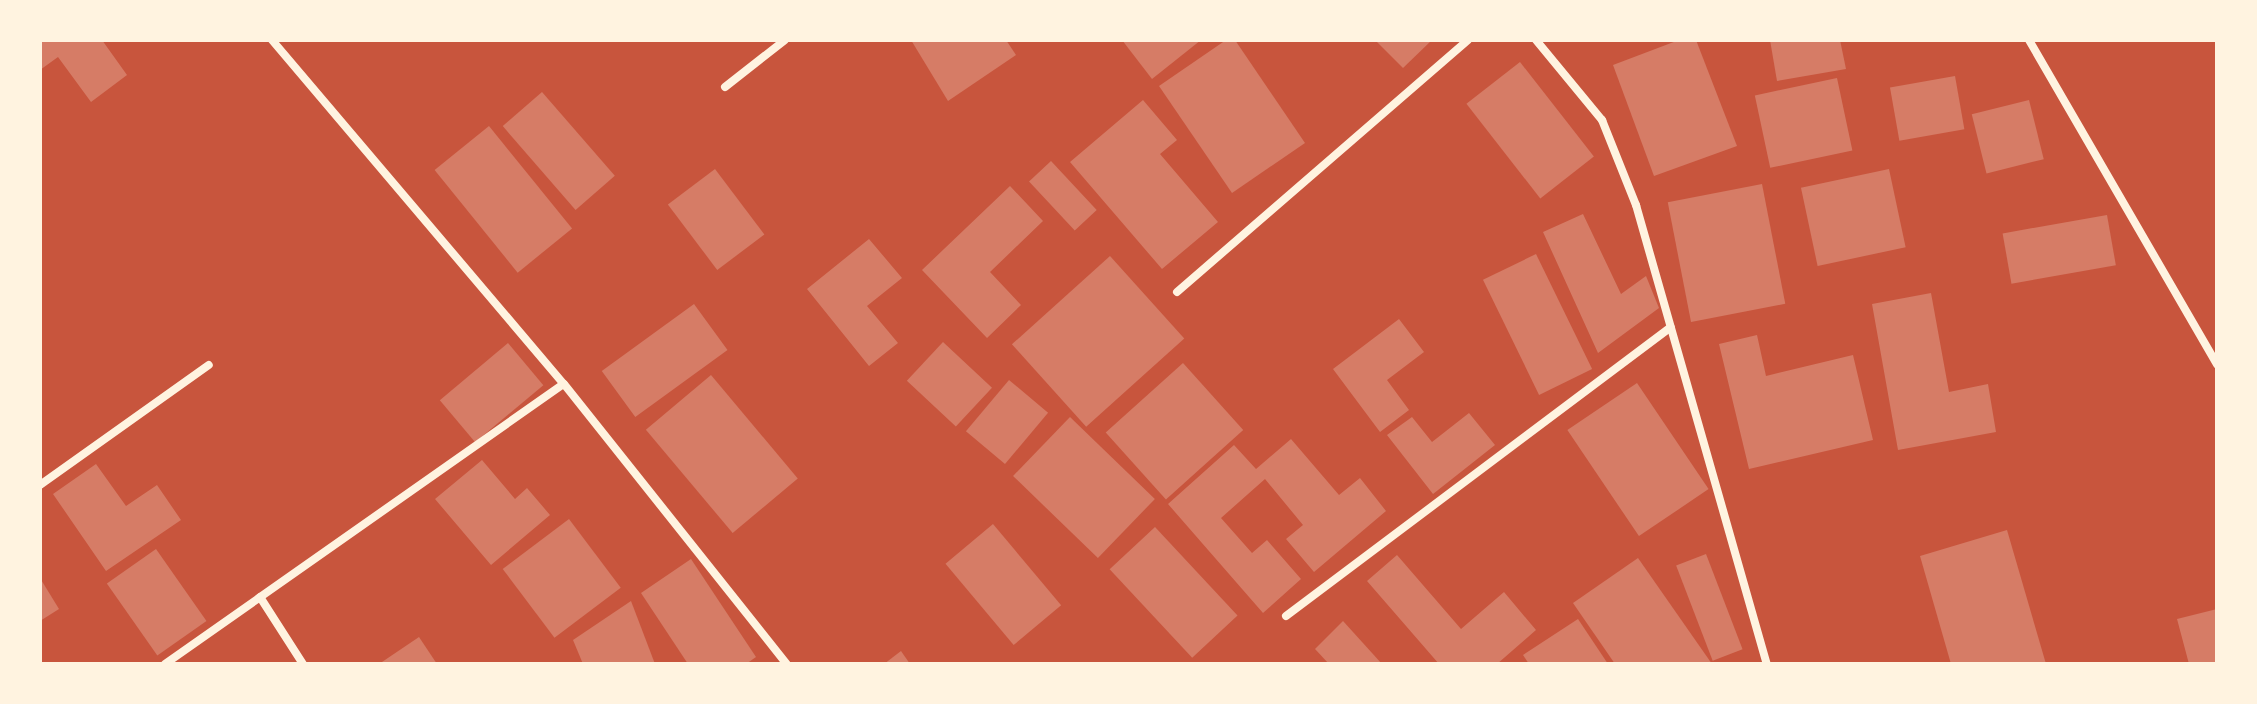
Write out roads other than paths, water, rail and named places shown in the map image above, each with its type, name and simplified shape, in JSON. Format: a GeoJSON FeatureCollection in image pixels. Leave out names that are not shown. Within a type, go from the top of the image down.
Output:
{"type":"FeatureCollection","features":[{"type":"Feature","properties":{"kind":"street"},"geometry":{"type":"LineString","coordinates":[[272,40],[564,384],[787,664]]}},
{"type":"Feature","properties":{"kind":"street"},"geometry":{"type":"LineString","coordinates":[[725,87],[785,40]]}},
{"type":"Feature","properties":{"kind":"street"},"geometry":{"type":"LineString","coordinates":[[1177,292],[1468,40]]}},
{"type":"Feature","properties":{"kind":"street"},"geometry":{"type":"LineString","coordinates":[[1536,40],[1602,120],[1636,205],[1767,664]]}},
{"type":"Feature","properties":{"kind":"street"},"geometry":{"type":"LineString","coordinates":[[2029,40],[2217,364]]}},
{"type":"Feature","properties":{"kind":"street"},"geometry":{"type":"LineString","coordinates":[[1286,616],[1671,327]]}},
{"type":"Feature","properties":{"kind":"street"},"geometry":{"type":"LineString","coordinates":[[40,485],[209,365]]}},
{"type":"Feature","properties":{"kind":"street"},"geometry":{"type":"LineString","coordinates":[[165,664],[564,384]]}},
{"type":"Feature","properties":{"kind":"street"},"geometry":{"type":"LineString","coordinates":[[260,597],[303,664]]}}]}
